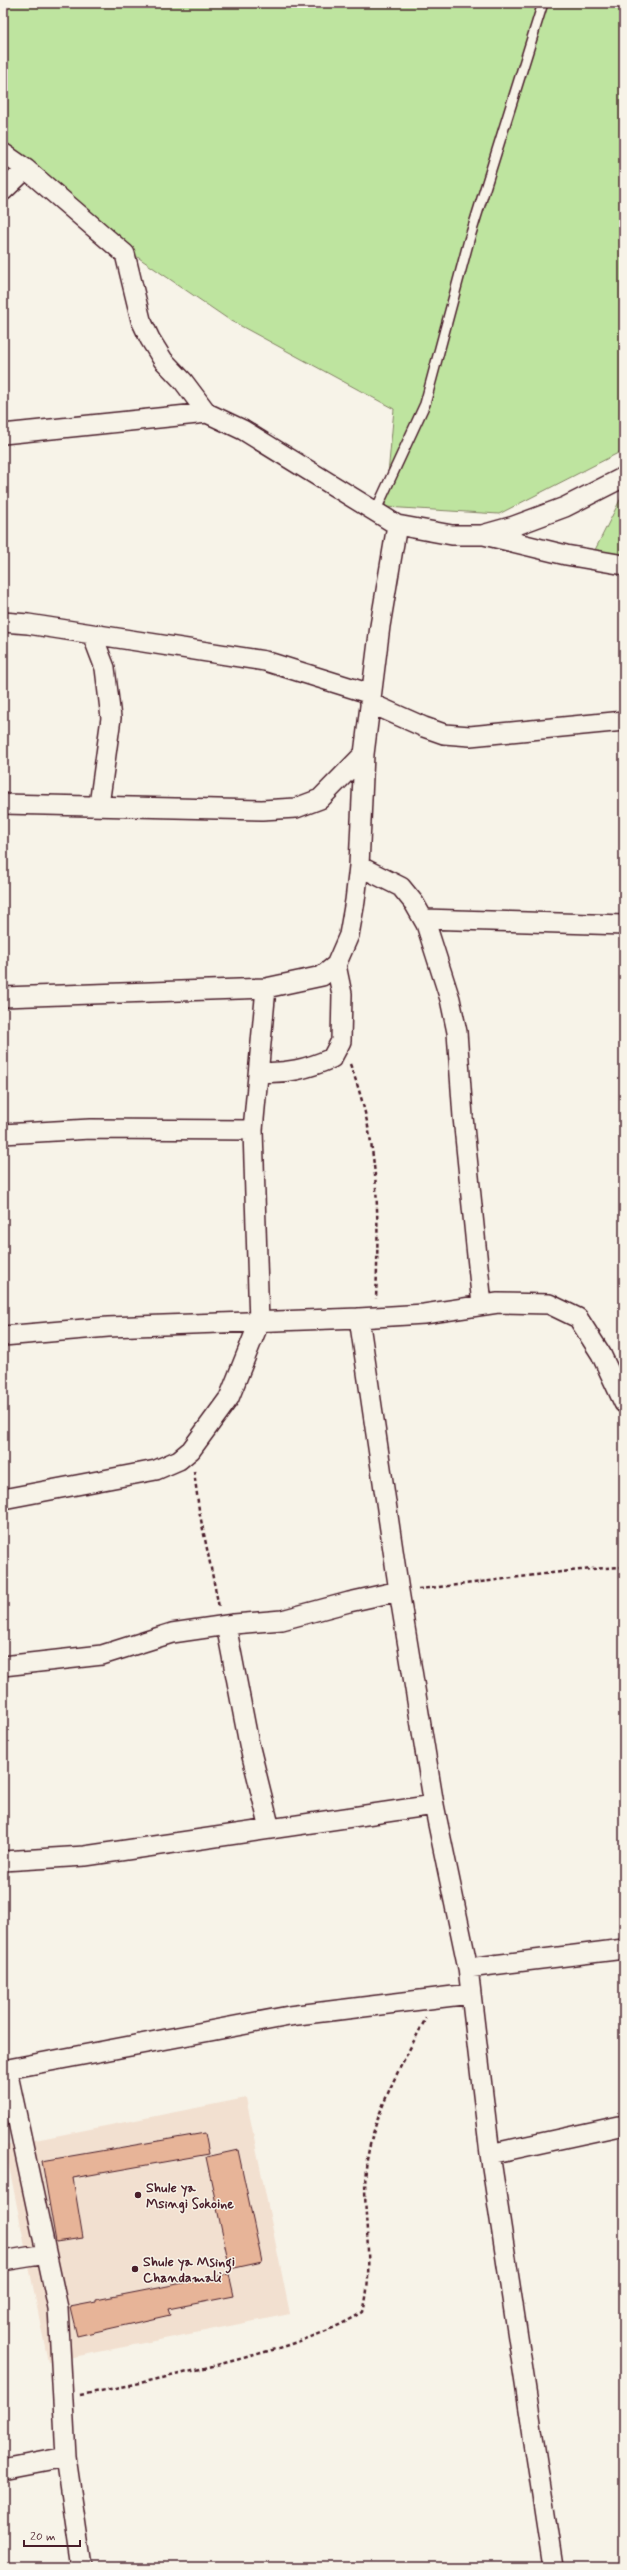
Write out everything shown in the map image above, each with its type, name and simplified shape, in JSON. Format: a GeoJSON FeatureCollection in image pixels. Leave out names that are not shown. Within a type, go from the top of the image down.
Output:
{"type":"FeatureCollection","features":[{"type":"Feature","properties":{"kind":"street"},"geometry":{"type":"LineString","coordinates":[[3,153],[26,169],[126,254],[141,320],[150,340],[163,360],[183,381],[207,413],[243,430],[397,525],[452,534],[482,534],[566,555],[624,565]]}},
{"type":"Feature","properties":{"kind":"street"},"geometry":{"type":"LineString","coordinates":[[3,190],[26,169]]}},
{"type":"Feature","properties":{"kind":"street"},"geometry":{"type":"LineString","coordinates":[[3,434],[207,413]]}},
{"type":"Feature","properties":{"kind":"street"},"geometry":{"type":"LineString","coordinates":[[482,534],[565,507],[624,477]]}},
{"type":"Feature","properties":{"kind":"street"},"geometry":{"type":"LineString","coordinates":[[3,997],[266,988],[322,976],[336,965],[349,935],[359,866],[364,754],[370,698],[397,525]]}},
{"type":"Feature","properties":{"kind":"street"},"geometry":{"type":"LineString","coordinates":[[3,622],[28,624],[265,661],[370,698],[424,727],[444,734],[470,736],[624,721]]}},
{"type":"Feature","properties":{"kind":"street"},"geometry":{"type":"LineString","coordinates":[[92,634],[105,668],[111,718],[99,806]]}},
{"type":"Feature","properties":{"kind":"street"},"geometry":{"type":"LineString","coordinates":[[3,804],[262,810],[296,808],[320,799],[364,754]]}},
{"type":"Feature","properties":{"kind":"street"},"geometry":{"type":"LineString","coordinates":[[359,866],[401,888],[414,903],[424,919],[450,999],[457,1032],[463,1117],[482,1305]]}},
{"type":"Feature","properties":{"kind":"street"},"geometry":{"type":"LineString","coordinates":[[424,919],[624,925]]}},
{"type":"Feature","properties":{"kind":"street"},"geometry":{"type":"LineString","coordinates":[[259,1072],[282,1073],[317,1064],[332,1058],[341,1041],[342,994],[336,965]]}},
{"type":"Feature","properties":{"kind":"street"},"geometry":{"type":"LineString","coordinates":[[3,1499],[156,1470],[179,1460],[191,1450],[229,1398],[259,1323],[253,1130],[266,988]]}},
{"type":"Feature","properties":{"kind":"street"},"geometry":{"type":"LineString","coordinates":[[3,1134],[90,1129],[253,1130]]}},
{"type":"Feature","properties":{"kind":"street"},"geometry":{"type":"LineString","coordinates":[[3,1336],[108,1327],[259,1323],[367,1318],[424,1314],[498,1303],[549,1304],[578,1318],[601,1354],[624,1403]]}},
{"type":"Feature","properties":{"kind":"street"},"geometry":{"type":"LineString","coordinates":[[367,1318],[399,1591],[434,1805],[468,1968],[490,2154],[554,2567]]}},
{"type":"Feature","properties":{"kind":"street"},"geometry":{"type":"LineString","coordinates":[[3,1666],[102,1654],[172,1633],[218,1626],[282,1620],[349,1602],[399,1591]]}},
{"type":"Feature","properties":{"kind":"street"},"geometry":{"type":"LineString","coordinates":[[218,1626],[270,1829]]}},
{"type":"Feature","properties":{"kind":"street"},"geometry":{"type":"LineString","coordinates":[[3,1861],[85,1856],[434,1805]]}},
{"type":"Feature","properties":{"kind":"street"},"geometry":{"type":"LineString","coordinates":[[468,1968],[624,1949]]}},
{"type":"Feature","properties":{"kind":"street"},"geometry":{"type":"LineString","coordinates":[[82,2567],[66,2457],[58,2308],[5,2070],[289,2016],[470,1994]]}},
{"type":"Feature","properties":{"kind":"street"},"geometry":{"type":"LineString","coordinates":[[490,2154],[624,2125]]}},
{"type":"Feature","properties":{"kind":"street"},"geometry":{"type":"LineString","coordinates":[[3,2261],[46,2254]]}},
{"type":"Feature","properties":{"kind":"street"},"geometry":{"type":"LineString","coordinates":[[3,2469],[66,2457]]}},
{"type":"Feature","properties":{"kind":"lane"},"geometry":{"type":"LineString","coordinates":[[375,512],[425,404],[469,240],[543,3]]}},
{"type":"Feature","properties":{"kind":"path"},"geometry":{"type":"LineString","coordinates":[[341,1041],[362,1094],[373,1144],[379,1224],[367,1318]]}},
{"type":"Feature","properties":{"kind":"path"},"geometry":{"type":"LineString","coordinates":[[191,1450],[199,1510],[219,1604],[218,1626]]}},
{"type":"Feature","properties":{"kind":"path"},"geometry":{"type":"LineString","coordinates":[[399,1591],[492,1582],[543,1573],[624,1567]]}},
{"type":"Feature","properties":{"kind":"path"},"geometry":{"type":"LineString","coordinates":[[64,2398],[182,2375],[274,2349],[342,2324],[363,2312],[367,2291],[368,2240],[366,2187],[369,2153],[386,2099],[437,1998]]}},
{"type":"Feature","properties":{"kind":"shaded area"},"geometry":{"type":"Polygon","coordinates":[[[246,2098],[290,2314],[48,2362],[5,2146],[246,2098]]]}},
{"type":"Feature","properties":{"kind":"green space"},"geometry":{"type":"Polygon","coordinates":[[[3,3],[624,3],[624,450],[499,514],[385,507],[394,409],[228,319],[3,165],[3,3]]]}},
{"type":"Feature","properties":{"kind":"green space"},"geometry":{"type":"Polygon","coordinates":[[[624,492],[624,554],[594,552],[624,492]]]}},
{"type":"Feature","properties":{"kind":"building"},"geometry":{"type":"Polygon","coordinates":[[[205,2133],[209,2154],[73,2178],[83,2238],[56,2242],[42,2161],[205,2133]]]}},
{"type":"Feature","properties":{"kind":"building"},"geometry":{"type":"Polygon","coordinates":[[[238,2150],[262,2262],[230,2269],[206,2157],[238,2150]]]}},
{"type":"Feature","properties":{"kind":"building"},"geometry":{"type":"Polygon","coordinates":[[[229,2274],[234,2296],[168,2309],[170,2315],[77,2336],[70,2307],[96,2302],[96,2300],[229,2274]]]}},
{"type":"Feature","properties":{"kind":"place","name":"Shule ya Msingi Sokoine"},"geometry":{"type":"Point","coordinates":[138,2195]}},
{"type":"Feature","properties":{"kind":"place","name":"Shule ya Msingi Chandamali"},"geometry":{"type":"Point","coordinates":[135,2269]}}]}
